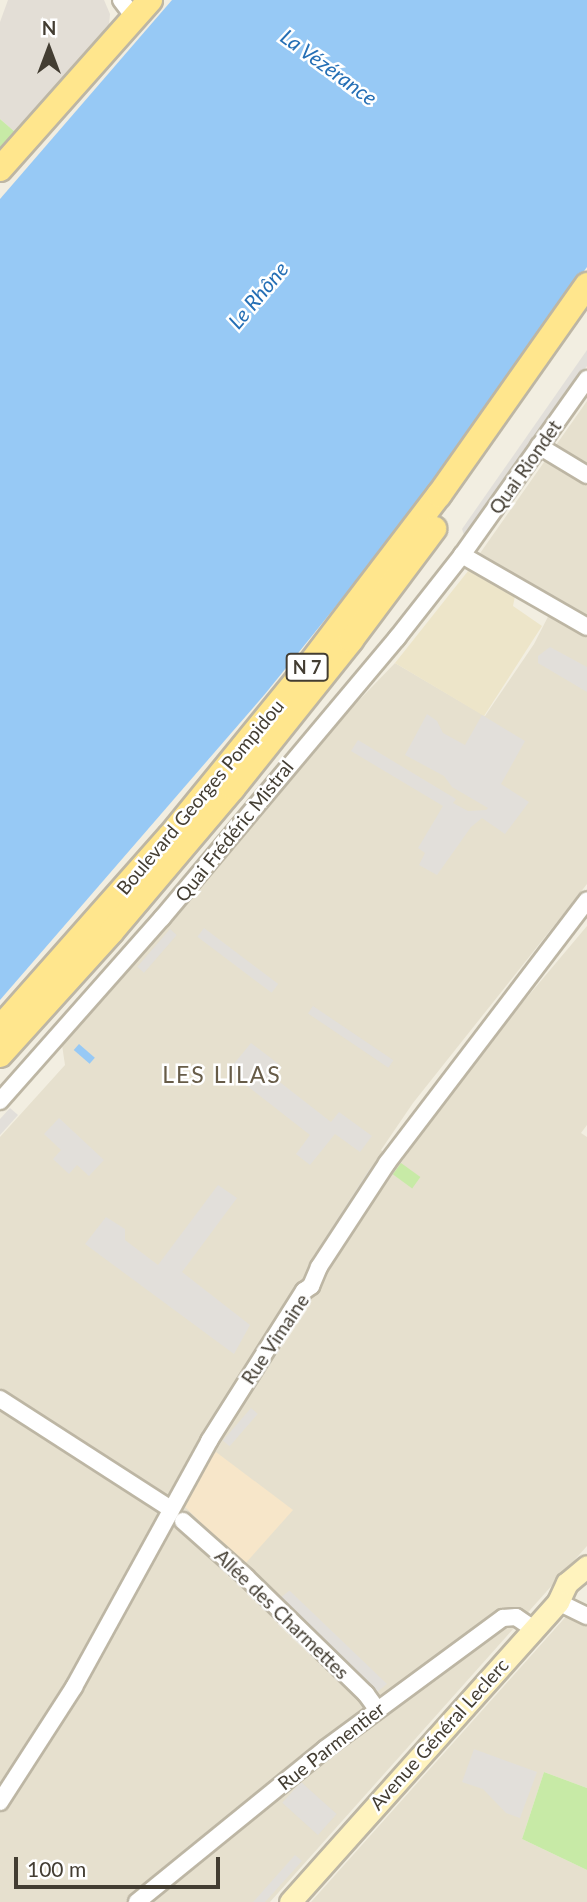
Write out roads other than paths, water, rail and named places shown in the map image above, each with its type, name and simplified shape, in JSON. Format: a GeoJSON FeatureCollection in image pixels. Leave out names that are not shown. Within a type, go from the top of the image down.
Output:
{"type":"FeatureCollection","features":[{"type":"Feature","properties":{"kind":"main road"},"geometry":{"type":"LineString","coordinates":[[0,169],[135,6]]}},
{"type":"Feature","properties":{"kind":"main road","name":"Boulevard Georges Pompidou"},"geometry":{"type":"LineString","coordinates":[[0,1028],[170,836],[307,668],[439,495],[587,285]]}},
{"type":"Feature","properties":{"kind":"main road","name":"Boulevard Georges Pompidou"},"geometry":{"type":"LineString","coordinates":[[0,1055],[174,859],[303,702],[450,507],[587,314]]}},
{"type":"Feature","properties":{"kind":"main road","name":"Avenue Général Leclerc"},"geometry":{"type":"LineString","coordinates":[[290,1902],[558,1602],[567,1583],[587,1566]]}},
{"type":"Feature","properties":{"kind":"street","name":"Quai Riondet"},"geometry":{"type":"LineString","coordinates":[[463,555],[587,379]]}},
{"type":"Feature","properties":{"kind":"street"},"geometry":{"type":"LineString","coordinates":[[539,446],[587,475]]}},
{"type":"Feature","properties":{"kind":"street"},"geometry":{"type":"LineString","coordinates":[[463,555],[587,627]]}},
{"type":"Feature","properties":{"kind":"street","name":"Quai Frédéric Mistral"},"geometry":{"type":"LineString","coordinates":[[0,1101],[162,918],[463,555]]}},
{"type":"Feature","properties":{"kind":"street","name":"Rue Vimaine"},"geometry":{"type":"LineString","coordinates":[[0,1802],[74,1687],[171,1509],[256,1367],[304,1291],[319,1275],[319,1268],[387,1163],[587,900]]}},
{"type":"Feature","properties":{"kind":"street"},"geometry":{"type":"LineString","coordinates":[[0,1399],[171,1509]]}},
{"type":"Feature","properties":{"kind":"street","name":"Allée des Charmettes"},"geometry":{"type":"LineString","coordinates":[[183,1521],[255,1586],[366,1694],[377,1709]]}},
{"type":"Feature","properties":{"kind":"street"},"geometry":{"type":"LineString","coordinates":[[558,1602],[587,1616]]}},
{"type":"Feature","properties":{"kind":"street","name":"Rue Parmentier"},"geometry":{"type":"LineString","coordinates":[[137,1902],[377,1709],[503,1618],[516,1617],[534,1629]]}},
{"type":"Feature","properties":{"kind":"water"},"geometry":{"type":"Polygon","coordinates":[[[172,0],[587,0],[587,267],[408,517],[265,694],[0,1000],[0,199],[172,0]]]}},
{"type":"Feature","properties":{"kind":"water"},"geometry":{"type":"Polygon","coordinates":[[[79,1044],[95,1058],[90,1064],[74,1050],[79,1044]]]}},
{"type":"Feature","properties":{"kind":"district","name":"LES LILAS"},"geometry":{"type":"Point","coordinates":[222,1074]}},
{"type":"Feature","properties":{"kind":"water label","name":"La Vézérance"},"geometry":{"type":"Point","coordinates":[329,67]}},
{"type":"Feature","properties":{"kind":"water label","name":"Le Rhône"},"geometry":{"type":"Point","coordinates":[258,295]}}]}
